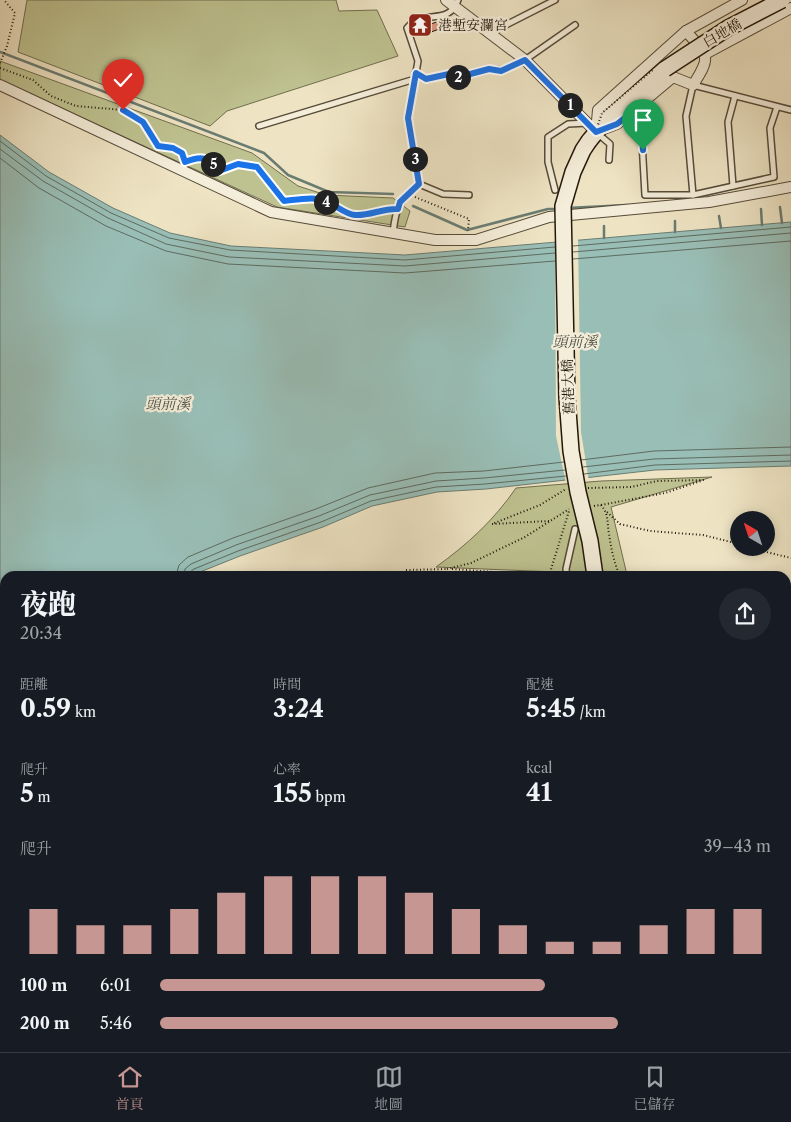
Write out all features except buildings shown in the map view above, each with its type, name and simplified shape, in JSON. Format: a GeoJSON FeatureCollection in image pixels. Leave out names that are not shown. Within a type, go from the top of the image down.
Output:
{"type":"FeatureCollection","features":[{"type":"Feature","properties":{"kind":"main road","name":"白地橋"},"geometry":{"type":"LineString","coordinates":[[591,132],[661,68],[728,28],[785,10]]}},
{"type":"Feature","properties":{"kind":"main road","name":"舊港大橋"},"geometry":{"type":"LineString","coordinates":[[591,132],[573,172],[563,206],[567,397],[571,452],[578,492],[590,541],[594,571]]}},
{"type":"Feature","properties":{"kind":"street"},"geometry":{"type":"LineString","coordinates":[[446,0],[457,4],[490,34],[525,60],[591,132]]}},
{"type":"Feature","properties":{"kind":"street"},"geometry":{"type":"LineString","coordinates":[[591,132],[598,110],[686,32],[742,0]]}},
{"type":"Feature","properties":{"kind":"street"},"geometry":{"type":"LineString","coordinates":[[705,54],[791,8]]}},
{"type":"Feature","properties":{"kind":"street"},"geometry":{"type":"LineString","coordinates":[[591,132],[617,124],[673,77],[693,85],[705,66],[705,54],[686,32]]}},
{"type":"Feature","properties":{"kind":"street"},"geometry":{"type":"LineString","coordinates":[[0,85],[272,212],[434,240],[476,240],[549,217],[709,202],[791,187]]}},
{"type":"Feature","properties":{"kind":"lane"},"geometry":{"type":"LineString","coordinates":[[490,34],[555,0]]}},
{"type":"Feature","properties":{"kind":"lane"},"geometry":{"type":"LineString","coordinates":[[419,184],[408,118],[418,61],[407,28],[414,21],[443,16],[457,4]]}},
{"type":"Feature","properties":{"kind":"lane"},"geometry":{"type":"LineString","coordinates":[[259,126],[415,76],[426,79],[449,74],[452,77],[459,77],[489,69],[501,71],[525,60],[575,25]]}},
{"type":"Feature","properties":{"kind":"lane"},"geometry":{"type":"LineString","coordinates":[[693,195],[686,116],[693,85],[791,110]]}},
{"type":"Feature","properties":{"kind":"lane"},"geometry":{"type":"LineString","coordinates":[[733,186],[728,122],[735,96]]}},
{"type":"Feature","properties":{"kind":"lane"},"geometry":{"type":"LineString","coordinates":[[640,106],[645,195],[693,195],[774,177],[770,128],[777,107]]}},
{"type":"Feature","properties":{"kind":"lane"},"geometry":{"type":"LineString","coordinates":[[555,190],[548,162],[548,138],[568,124],[591,132],[610,144],[609,160]]}},
{"type":"Feature","properties":{"kind":"lane"},"geometry":{"type":"LineString","coordinates":[[393,233],[400,202],[419,184]]}},
{"type":"Feature","properties":{"kind":"lane"},"geometry":{"type":"LineString","coordinates":[[419,184],[443,194],[469,195]]}},
{"type":"Feature","properties":{"kind":"lane"},"geometry":{"type":"LineString","coordinates":[[566,571],[575,529]]}},
{"type":"Feature","properties":{"kind":"path"},"geometry":{"type":"LineString","coordinates":[[0,63],[16,13],[4,0]]}},
{"type":"Feature","properties":{"kind":"path"},"geometry":{"type":"LineString","coordinates":[[0,68],[33,80],[51,96],[76,106],[123,110],[143,122],[158,146],[173,148],[182,153],[185,162],[197,157],[210,160],[219,171],[238,164],[257,167],[284,201],[319,199],[355,215],[368,214],[389,208],[398,209]]}},
{"type":"Feature","properties":{"kind":"path"},"geometry":{"type":"LineString","coordinates":[[591,132],[602,113],[661,68]]}},
{"type":"Feature","properties":{"kind":"path"},"geometry":{"type":"LineString","coordinates":[[408,194],[469,219],[468,226]]}},
{"type":"Feature","properties":{"kind":"path"},"geometry":{"type":"LineString","coordinates":[[593,506],[665,493],[705,480]]}},
{"type":"Feature","properties":{"kind":"path"},"geometry":{"type":"LineString","coordinates":[[601,505],[620,524],[650,531],[703,535],[730,542]]}},
{"type":"Feature","properties":{"kind":"path"},"geometry":{"type":"LineString","coordinates":[[447,569],[471,563],[525,537],[570,509],[551,571]]}},
{"type":"Feature","properties":{"kind":"path"},"geometry":{"type":"LineString","coordinates":[[607,512],[609,535],[618,571]]}},
{"type":"Feature","properties":{"kind":"path"},"geometry":{"type":"LineString","coordinates":[[775,554],[791,558]]}},
{"type":"Feature","properties":{"kind":"path"},"geometry":{"type":"LineString","coordinates":[[406,570],[447,569],[476,571]]}},
{"type":"Feature","properties":{"kind":"green space"},"geometry":{"type":"Polygon","coordinates":[[[27,0],[336,0],[339,11],[377,10],[398,56],[227,111],[210,126],[18,52],[27,0]]]}},
{"type":"Feature","properties":{"kind":"green space"},"geometry":{"type":"Polygon","coordinates":[[[0,61],[252,153],[298,186],[326,195],[393,198],[410,211],[405,227],[277,207],[0,80],[0,61]]]}},
{"type":"Feature","properties":{"kind":"green space"},"geometry":{"type":"Polygon","coordinates":[[[712,477],[611,507],[626,571],[532,571],[436,567],[480,531],[499,511],[516,488],[601,481],[712,477]]]}},
{"type":"Feature","properties":{"kind":"water","name":"頭前溪"},"geometry":{"type":"Polygon","coordinates":[[[0,135],[49,172],[113,208],[170,233],[231,246],[405,255],[791,222],[791,466],[655,470],[486,489],[437,492],[372,506],[323,527],[202,571],[0,571],[0,135]]]}},
{"type":"Feature","properties":{"kind":"pier"},"geometry":{"type":"Polygon","coordinates":[[[578,238],[581,432],[589,481],[566,483],[556,436],[555,240],[578,238]]]}},
{"type":"Feature","properties":{"kind":"waterway"},"geometry":{"type":"LineString","coordinates":[[0,52],[264,153],[288,175],[329,192],[393,194]]}},
{"type":"Feature","properties":{"kind":"waterway"},"geometry":{"type":"LineString","coordinates":[[567,208],[627,205]]}},
{"type":"Feature","properties":{"kind":"waterway"},"geometry":{"type":"LineString","coordinates":[[413,206],[467,230],[548,209],[557,209]]}},
{"type":"Feature","properties":{"kind":"waterway"},"geometry":{"type":"LineString","coordinates":[[780,207],[782,223]]}},
{"type":"Feature","properties":{"kind":"waterway"},"geometry":{"type":"LineString","coordinates":[[761,209],[762,225]]}},
{"type":"Feature","properties":{"kind":"waterway"},"geometry":{"type":"LineString","coordinates":[[719,216],[721,228]]}},
{"type":"Feature","properties":{"kind":"waterway"},"geometry":{"type":"LineString","coordinates":[[675,221],[675,232]]}},
{"type":"Feature","properties":{"kind":"waterway"},"geometry":{"type":"LineString","coordinates":[[604,226],[604,238]]}},
{"type":"Feature","properties":{"kind":"place","name":"港塹安瀾宮"},"geometry":{"type":"Point","coordinates":[420,25]}},
{"type":"Feature","properties":{"kind":"route"},"geometry":{"type":"LineString","coordinates":[[123,110],[143,122],[158,146],[173,148],[182,153],[185,162],[197,157],[210,160],[219,171],[238,164],[257,167],[284,201],[319,199],[355,215],[368,214],[389,208],[398,209],[400,202],[419,184],[408,118],[416,73],[426,79],[449,74],[452,77],[459,77],[489,69],[501,71],[525,60],[596,132],[617,124],[640,106],[643,150]]}}]}
